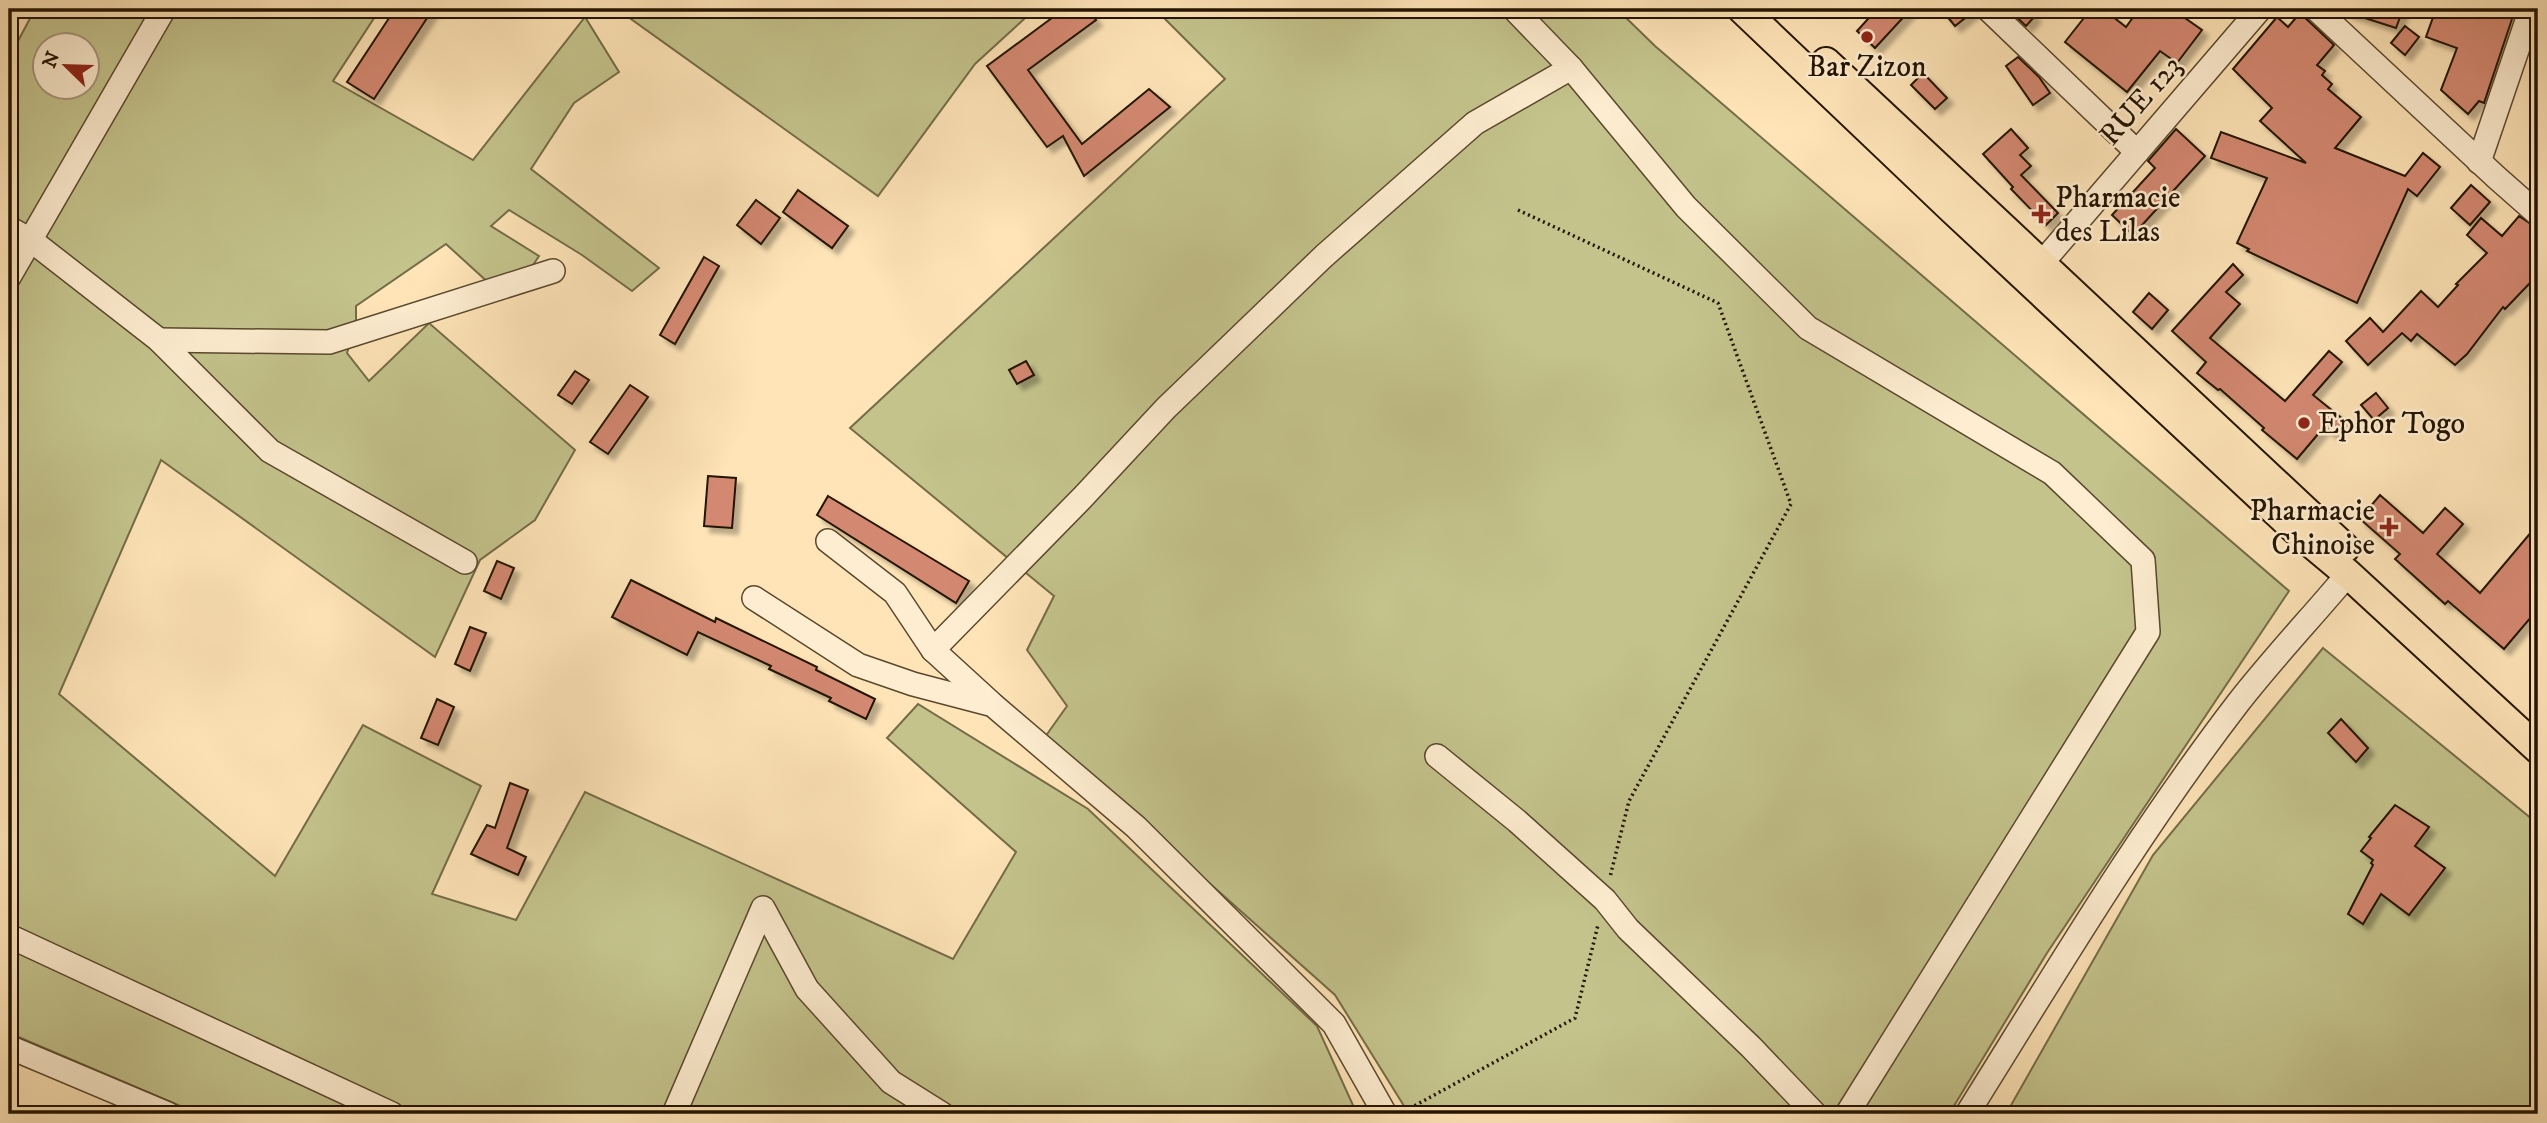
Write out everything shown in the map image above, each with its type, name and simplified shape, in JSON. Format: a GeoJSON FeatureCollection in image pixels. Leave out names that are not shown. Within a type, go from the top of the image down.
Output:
{"type":"FeatureCollection","features":[{"type":"Feature","properties":{"kind":"main road"},"geometry":{"type":"LineString","coordinates":[[1742,9],[1952,210],[2299,533],[2348,574],[2538,749]]}},
{"type":"Feature","properties":{"kind":"main road"},"geometry":{"type":"LineString","coordinates":[[1769,9],[2538,725]]}},
{"type":"Feature","properties":{"kind":"street"},"geometry":{"type":"LineString","coordinates":[[9,277],[164,9]]}},
{"type":"Feature","properties":{"kind":"street"},"geometry":{"type":"LineString","coordinates":[[1514,9],[1571,68],[1686,206],[1808,328],[2052,473],[2143,560],[2148,632],[1847,1114]]}},
{"type":"Feature","properties":{"kind":"street"},"geometry":{"type":"LineString","coordinates":[[1988,9],[2137,152]]}},
{"type":"Feature","properties":{"kind":"street"},"geometry":{"type":"LineString","coordinates":[[2316,9],[2538,214]]}},
{"type":"Feature","properties":{"kind":"street"},"geometry":{"type":"LineString","coordinates":[[2479,162],[2531,9]]}},
{"type":"Feature","properties":{"kind":"street","name":"RUE 123"},"geometry":{"type":"LineString","coordinates":[[2042,264],[2252,11]]}},
{"type":"Feature","properties":{"kind":"street"},"geometry":{"type":"LineString","coordinates":[[933,650],[1083,498],[1166,408],[1324,256],[1475,123],[1571,68]]}},
{"type":"Feature","properties":{"kind":"street"},"geometry":{"type":"LineString","coordinates":[[9,228],[32,240],[159,340],[270,451],[465,562]]}},
{"type":"Feature","properties":{"kind":"street"},"geometry":{"type":"LineString","coordinates":[[159,340],[329,342],[553,271]]}},
{"type":"Feature","properties":{"kind":"street"},"geometry":{"type":"LineString","coordinates":[[828,541],[895,593],[933,650],[1136,827],[1334,1024],[1385,1114]]}},
{"type":"Feature","properties":{"kind":"street"},"geometry":{"type":"LineString","coordinates":[[1968,1114],[2093,914],[2179,783],[2239,702],[2348,574]]}},
{"type":"Feature","properties":{"kind":"street"},"geometry":{"type":"LineString","coordinates":[[754,598],[858,665],[913,684],[993,705]]}},
{"type":"Feature","properties":{"kind":"street"},"geometry":{"type":"LineString","coordinates":[[1437,756],[1517,821],[1605,900],[1628,929],[1751,1047],[1815,1114]]}},
{"type":"Feature","properties":{"kind":"street"},"geometry":{"type":"LineString","coordinates":[[674,1114],[763,908],[807,989],[891,1082],[942,1114]]}},
{"type":"Feature","properties":{"kind":"street"},"geometry":{"type":"LineString","coordinates":[[9,936],[392,1114]]}},
{"type":"Feature","properties":{"kind":"street"},"geometry":{"type":"LineString","coordinates":[[9,1047],[167,1114]]}},
{"type":"Feature","properties":{"kind":"path"},"geometry":{"type":"LineString","coordinates":[[1399,1114],[1575,1018],[1629,801],[1791,504],[1718,303],[1518,210]]}},
{"type":"Feature","properties":{"kind":"shaded area"},"geometry":{"type":"Polygon","coordinates":[[[35,9],[380,9],[333,81],[473,160],[585,17],[619,72],[574,103],[531,169],[659,268],[632,291],[582,255],[509,210],[491,226],[539,256],[529,271],[491,285],[446,244],[356,306],[356,323],[347,353],[369,381],[429,323],[575,450],[535,520],[480,560],[435,657],[161,460],[59,694],[275,876],[363,725],[481,786],[432,894],[516,920],[585,792],[953,959],[1016,852],[887,738],[918,704],[1088,809],[1317,1026],[1357,1114],[199,1114],[9,1033],[9,58],[35,9]]]}},
{"type":"Feature","properties":{"kind":"shaded area"},"geometry":{"type":"Polygon","coordinates":[[[617,9],[1035,9],[975,64],[878,196],[617,9]]]}},
{"type":"Feature","properties":{"kind":"shaded area"},"geometry":{"type":"Polygon","coordinates":[[[1155,9],[1617,9],[1655,46],[2289,591],[2047,953],[1949,1114],[1409,1114],[1335,995],[1045,737],[1067,706],[1027,650],[1054,596],[850,428],[1225,79],[1155,9]]]}},
{"type":"Feature","properties":{"kind":"shaded area"},"geometry":{"type":"Polygon","coordinates":[[[2323,648],[2538,824],[2538,1114],[2006,1114],[2153,855],[2323,648]]]}},
{"type":"Feature","properties":{"kind":"building"},"geometry":{"type":"Polygon","coordinates":[[[395,9],[433,9],[374,99],[347,82],[395,9]]]}},
{"type":"Feature","properties":{"kind":"building"},"geometry":{"type":"Polygon","coordinates":[[[1064,9],[1088,9],[1096,20],[1028,70],[1082,144],[1149,89],[1170,107],[1084,176],[1063,136],[1047,147],[987,66],[1064,9]]]}},
{"type":"Feature","properties":{"kind":"building"},"geometry":{"type":"Polygon","coordinates":[[[1877,9],[1911,9],[1875,48],[1857,31],[1877,9]]]}},
{"type":"Feature","properties":{"kind":"building"},"geometry":{"type":"Polygon","coordinates":[[[1941,9],[1974,9],[1974,11],[1955,26],[1941,9]]]}},
{"type":"Feature","properties":{"kind":"building"},"geometry":{"type":"Polygon","coordinates":[[[2008,9],[2028,9],[2035,16],[2026,26],[2008,9]]]}},
{"type":"Feature","properties":{"kind":"building"},"geometry":{"type":"Polygon","coordinates":[[[2091,9],[2103,9],[2126,27],[2139,9],[2172,9],[2202,30],[2177,63],[2160,51],[2127,92],[2065,42],[2091,9]]]}},
{"type":"Feature","properties":{"kind":"building"},"geometry":{"type":"Polygon","coordinates":[[[2346,9],[2403,9],[2396,28],[2346,12],[2346,9]]]}},
{"type":"Feature","properties":{"kind":"building"},"geometry":{"type":"Polygon","coordinates":[[[2436,9],[2492,9],[2513,16],[2484,103],[2479,101],[2468,114],[2441,90],[2457,48],[2426,37],[2436,9]]]}},
{"type":"Feature","properties":{"kind":"building"},"geometry":{"type":"Polygon","coordinates":[[[2300,13],[2334,45],[2317,65],[2325,71],[2322,75],[2332,84],[2328,89],[2361,117],[2335,148],[2405,176],[2423,153],[2440,167],[2417,196],[2408,189],[2357,303],[2247,251],[2249,249],[2237,243],[2267,178],[2211,158],[2221,132],[2306,163],[2260,121],[2272,108],[2233,69],[2277,17],[2288,27],[2300,13]]]}},
{"type":"Feature","properties":{"kind":"building"},"geometry":{"type":"Polygon","coordinates":[[[2405,26],[2419,37],[2405,55],[2391,43],[2405,26]]]}},
{"type":"Feature","properties":{"kind":"building"},"geometry":{"type":"Polygon","coordinates":[[[2018,57],[2039,77],[2050,93],[2033,105],[2006,66],[2018,57]]]}},
{"type":"Feature","properties":{"kind":"building"},"geometry":{"type":"Polygon","coordinates":[[[1923,73],[1947,98],[1935,109],[1911,85],[1923,73]]]}},
{"type":"Feature","properties":{"kind":"building"},"geometry":{"type":"Polygon","coordinates":[[[2011,129],[2028,148],[2020,155],[2031,166],[2021,175],[2058,213],[2046,225],[2011,189],[2013,187],[1983,154],[2011,129]]]}},
{"type":"Feature","properties":{"kind":"building"},"geometry":{"type":"Polygon","coordinates":[[[2176,129],[2205,156],[2133,235],[2112,215],[2155,168],[2148,161],[2176,129]]]}},
{"type":"Feature","properties":{"kind":"building"},"geometry":{"type":"Polygon","coordinates":[[[2471,185],[2490,202],[2470,225],[2451,208],[2471,185]]]}},
{"type":"Feature","properties":{"kind":"building"},"geometry":{"type":"Polygon","coordinates":[[[798,190],[848,226],[832,248],[783,212],[798,190]]]}},
{"type":"Feature","properties":{"kind":"building"},"geometry":{"type":"Polygon","coordinates":[[[756,200],[780,218],[761,244],[737,225],[756,200]]]}},
{"type":"Feature","properties":{"kind":"building"},"geometry":{"type":"Polygon","coordinates":[[[2519,216],[2538,229],[2538,290],[2530,283],[2505,309],[2503,307],[2467,354],[2455,365],[2417,334],[2411,341],[2402,333],[2368,365],[2346,341],[2370,318],[2383,332],[2421,291],[2438,307],[2458,285],[2456,284],[2487,253],[2467,235],[2481,218],[2502,236],[2519,216]]]}},
{"type":"Feature","properties":{"kind":"building"},"geometry":{"type":"Polygon","coordinates":[[[704,257],[719,266],[675,344],[660,335],[704,257]]]}},
{"type":"Feature","properties":{"kind":"building"},"geometry":{"type":"Polygon","coordinates":[[[2233,264],[2243,275],[2226,292],[2240,304],[2210,338],[2285,401],[2329,351],[2342,362],[2313,395],[2344,420],[2333,434],[2324,427],[2297,459],[2220,389],[2197,373],[2206,362],[2172,331],[2233,264]]]}},
{"type":"Feature","properties":{"kind":"building"},"geometry":{"type":"Polygon","coordinates":[[[2149,293],[2168,310],[2152,329],[2133,312],[2149,293]]]}},
{"type":"Feature","properties":{"kind":"building"},"geometry":{"type":"Polygon","coordinates":[[[1026,361],[1034,375],[1017,384],[1009,370],[1026,361]]]}},
{"type":"Feature","properties":{"kind":"building"},"geometry":{"type":"Polygon","coordinates":[[[575,371],[589,380],[572,404],[558,395],[575,371]]]}},
{"type":"Feature","properties":{"kind":"building"},"geometry":{"type":"Polygon","coordinates":[[[630,385],[648,397],[608,454],[590,442],[630,385]]]}},
{"type":"Feature","properties":{"kind":"building"},"geometry":{"type":"Polygon","coordinates":[[[2376,393],[2388,408],[2374,420],[2361,405],[2376,393]]]}},
{"type":"Feature","properties":{"kind":"building"},"geometry":{"type":"Polygon","coordinates":[[[708,476],[736,478],[732,528],[704,526],[708,476]]]}},
{"type":"Feature","properties":{"kind":"building"},"geometry":{"type":"Polygon","coordinates":[[[2380,495],[2423,533],[2445,508],[2463,524],[2437,554],[2480,593],[2538,524],[2538,609],[2504,649],[2448,601],[2445,604],[2395,559],[2400,554],[2360,519],[2380,495]]]}},
{"type":"Feature","properties":{"kind":"building"},"geometry":{"type":"Polygon","coordinates":[[[828,496],[969,581],[956,603],[817,515],[828,496]]]}},
{"type":"Feature","properties":{"kind":"building"},"geometry":{"type":"Polygon","coordinates":[[[497,561],[514,568],[501,599],[484,591],[497,561]]]}},
{"type":"Feature","properties":{"kind":"building"},"geometry":{"type":"Polygon","coordinates":[[[631,580],[715,622],[716,618],[817,667],[816,670],[875,699],[866,719],[829,701],[831,698],[769,669],[771,666],[698,632],[687,655],[612,617],[631,580]]]}},
{"type":"Feature","properties":{"kind":"building"},"geometry":{"type":"Polygon","coordinates":[[[470,627],[486,633],[470,671],[455,664],[470,627]]]}},
{"type":"Feature","properties":{"kind":"building"},"geometry":{"type":"Polygon","coordinates":[[[437,699],[454,707],[438,745],[421,738],[437,699]]]}},
{"type":"Feature","properties":{"kind":"building"},"geometry":{"type":"Polygon","coordinates":[[[2341,719],[2368,748],[2356,762],[2328,733],[2341,719]]]}},
{"type":"Feature","properties":{"kind":"building"},"geometry":{"type":"Polygon","coordinates":[[[510,783],[528,790],[507,848],[526,857],[518,875],[471,854],[487,825],[495,828],[510,783]]]}},
{"type":"Feature","properties":{"kind":"building"},"geometry":{"type":"Polygon","coordinates":[[[2395,805],[2429,827],[2415,846],[2445,868],[2409,915],[2381,894],[2363,924],[2348,914],[2373,865],[2373,860],[2361,851],[2395,805]]]}},
{"type":"Feature","properties":{"kind":"place","name":"Bar Zizon"},"geometry":{"type":"Point","coordinates":[1867,37]}},
{"type":"Feature","properties":{"kind":"place","name":"Pharmacie des Lilas"},"geometry":{"type":"Point","coordinates":[2041,214]}},
{"type":"Feature","properties":{"kind":"place","name":"Ephor Togo"},"geometry":{"type":"Point","coordinates":[2304,423]}},
{"type":"Feature","properties":{"kind":"place","name":"Pharmacie Chinoise"},"geometry":{"type":"Point","coordinates":[2389,527]}}]}
